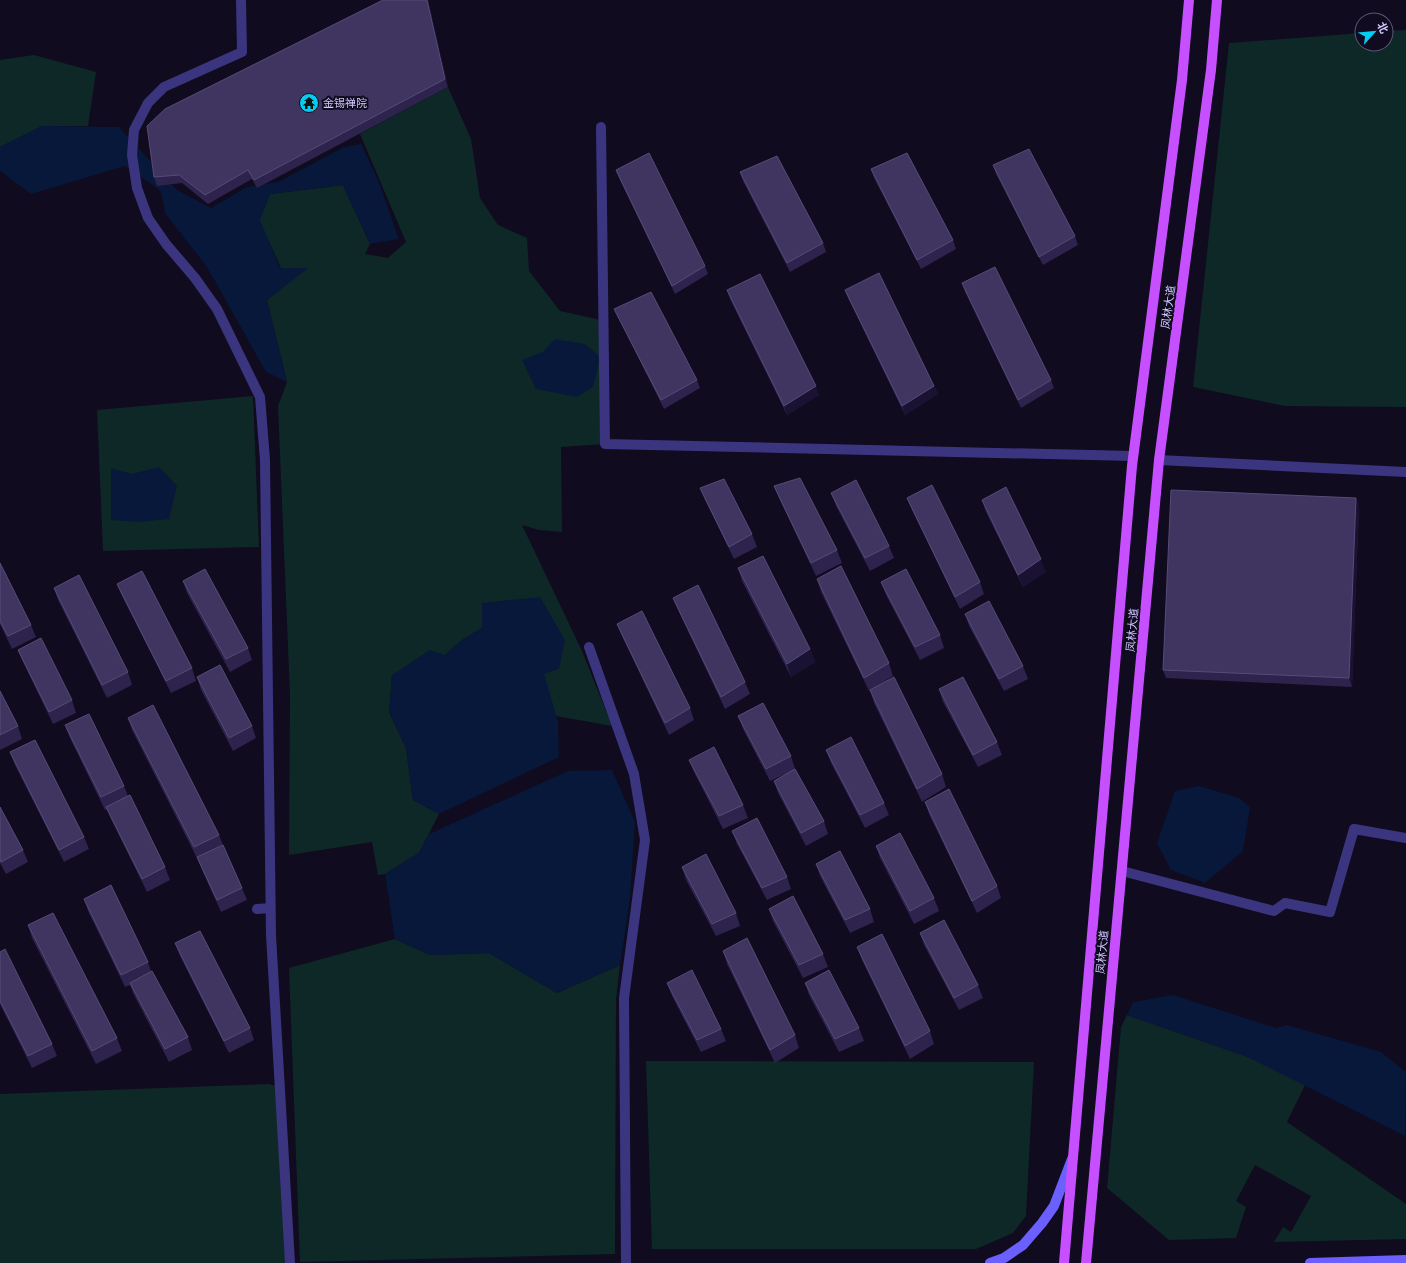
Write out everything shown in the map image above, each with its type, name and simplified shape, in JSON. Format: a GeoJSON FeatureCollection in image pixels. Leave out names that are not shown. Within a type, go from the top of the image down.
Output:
{"type":"FeatureCollection","features":[{"type":"Feature","properties":{"kind":"main road","name":"凤林大道"},"geometry":{"type":"LineString","coordinates":[[1064,1263],[1133,456],[1182,80],[1189,0]]}},
{"type":"Feature","properties":{"kind":"main road","name":"凤林大道"},"geometry":{"type":"LineString","coordinates":[[1086,1263],[1159,460],[1211,70],[1217,0]]}},
{"type":"Feature","properties":{"kind":"main road"},"geometry":{"type":"LineString","coordinates":[[990,1263],[1004,1258],[1023,1245],[1042,1223],[1054,1206],[1073,1155]]}},
{"type":"Feature","properties":{"kind":"main road"},"geometry":{"type":"LineString","coordinates":[[1310,1263],[1406,1260]]}},
{"type":"Feature","properties":{"kind":"street"},"geometry":{"type":"LineString","coordinates":[[242,0],[242,52],[164,87],[148,102],[134,130],[132,155],[137,188],[148,218],[166,244],[195,278],[216,310],[260,396],[265,460],[270,908],[290,1263]]}},
{"type":"Feature","properties":{"kind":"street"},"geometry":{"type":"LineString","coordinates":[[601,127],[605,444],[1133,456]]}},
{"type":"Feature","properties":{"kind":"street"},"geometry":{"type":"LineString","coordinates":[[1159,460],[1406,472]]}},
{"type":"Feature","properties":{"kind":"street"},"geometry":{"type":"LineString","coordinates":[[589,646],[634,774],[645,840],[624,998],[626,1263]]}},
{"type":"Feature","properties":{"kind":"street"},"geometry":{"type":"LineString","coordinates":[[1122,870],[1274,911],[1285,903],[1330,912],[1354,829],[1406,838]]}},
{"type":"Feature","properties":{"kind":"street"},"geometry":{"type":"LineString","coordinates":[[258,909],[270,908]]}},
{"type":"Feature","properties":{"kind":"green space"},"geometry":{"type":"Polygon","coordinates":[[[1406,30],[1406,407],[1285,406],[1193,387],[1229,43],[1354,34],[1354,52],[1394,52],[1394,31],[1406,30]]]}},
{"type":"Feature","properties":{"kind":"green space"},"geometry":{"type":"Polygon","coordinates":[[[34,55],[96,72],[88,126],[42,126],[0,147],[0,60],[34,55]]]}},
{"type":"Feature","properties":{"kind":"green space"},"geometry":{"type":"Polygon","coordinates":[[[448,87],[471,139],[480,198],[498,225],[527,238],[529,271],[560,311],[601,320],[605,444],[561,447],[562,532],[539,530],[522,525],[582,651],[612,726],[556,716],[543,674],[482,628],[462,640],[445,655],[392,675],[389,712],[406,748],[413,800],[439,814],[419,853],[385,874],[378,875],[372,842],[289,855],[290,695],[278,406],[287,382],[267,300],[307,268],[281,268],[259,220],[270,194],[343,185],[370,244],[365,254],[388,258],[406,242],[360,134],[448,87]]]}},
{"type":"Feature","properties":{"kind":"green space"},"geometry":{"type":"Polygon","coordinates":[[[253,396],[259,547],[103,551],[97,410],[253,396]]]}},
{"type":"Feature","properties":{"kind":"green space"},"geometry":{"type":"Polygon","coordinates":[[[395,939],[430,955],[489,953],[557,993],[620,965],[616,1000],[615,1254],[300,1262],[289,968],[395,939]]]}},
{"type":"Feature","properties":{"kind":"green space"},"geometry":{"type":"Polygon","coordinates":[[[1127,1015],[1248,1057],[1305,1085],[1287,1122],[1406,1204],[1406,1239],[1274,1242],[1283,1227],[1291,1232],[1311,1196],[1255,1165],[1236,1201],[1246,1207],[1236,1238],[1169,1240],[1107,1188],[1121,1027],[1127,1015]]]}},
{"type":"Feature","properties":{"kind":"green space"},"geometry":{"type":"Polygon","coordinates":[[[646,1061],[1034,1062],[1026,1216],[1013,1233],[976,1249],[652,1249],[646,1061]]]}},
{"type":"Feature","properties":{"kind":"green space"},"geometry":{"type":"Polygon","coordinates":[[[269,1084],[280,1087],[290,1263],[0,1263],[0,1094],[269,1084]]]}},
{"type":"Feature","properties":{"kind":"water"},"geometry":{"type":"Polygon","coordinates":[[[42,126],[119,127],[177,190],[211,208],[247,187],[278,182],[344,147],[361,144],[378,180],[399,239],[370,244],[343,185],[270,194],[260,220],[280,268],[308,268],[267,300],[287,382],[266,372],[207,267],[165,213],[161,191],[125,166],[31,194],[0,171],[0,147],[42,126]]]}},
{"type":"Feature","properties":{"kind":"water"},"geometry":{"type":"Polygon","coordinates":[[[555,339],[585,344],[600,357],[593,387],[577,397],[536,389],[522,360],[543,352],[555,339]]]}},
{"type":"Feature","properties":{"kind":"water"},"geometry":{"type":"Polygon","coordinates":[[[159,467],[177,486],[169,519],[139,522],[111,520],[111,468],[132,474],[159,467]]]}},
{"type":"Feature","properties":{"kind":"water"},"geometry":{"type":"Polygon","coordinates":[[[540,597],[565,640],[559,669],[544,674],[558,722],[559,757],[439,814],[413,800],[406,748],[389,712],[392,675],[430,650],[445,655],[462,640],[482,628],[482,603],[540,597]]]}},
{"type":"Feature","properties":{"kind":"water"},"geometry":{"type":"Polygon","coordinates":[[[612,770],[635,822],[630,899],[620,965],[557,993],[489,953],[430,955],[395,939],[385,874],[419,853],[429,834],[568,771],[612,770]]]}},
{"type":"Feature","properties":{"kind":"water"},"geometry":{"type":"Polygon","coordinates":[[[1199,786],[1239,798],[1250,807],[1243,851],[1205,883],[1171,870],[1157,843],[1175,791],[1199,786]]]}},
{"type":"Feature","properties":{"kind":"water"},"geometry":{"type":"Polygon","coordinates":[[[1173,995],[1276,1028],[1287,1025],[1381,1052],[1406,1072],[1405,1136],[1248,1057],[1127,1015],[1133,1002],[1173,995]]]}},
{"type":"Feature","properties":{"kind":"building","name":"金锡禅院"},"geometry":{"type":"Polygon","coordinates":[[[383,0],[427,0],[445,79],[254,180],[248,170],[205,195],[179,175],[154,177],[147,126],[165,109],[383,0]]]}},
{"type":"Feature","properties":{"kind":"building"},"geometry":{"type":"Polygon","coordinates":[[[1029,149],[1075,236],[1039,257],[993,165],[1029,149]]]}},
{"type":"Feature","properties":{"kind":"building"},"geometry":{"type":"Polygon","coordinates":[[[649,153],[705,266],[672,286],[616,170],[649,153]]]}},
{"type":"Feature","properties":{"kind":"building"},"geometry":{"type":"Polygon","coordinates":[[[907,153],[953,240],[917,260],[871,169],[907,153]]]}},
{"type":"Feature","properties":{"kind":"building"},"geometry":{"type":"Polygon","coordinates":[[[777,156],[823,243],[787,263],[740,172],[777,156]]]}},
{"type":"Feature","properties":{"kind":"building"},"geometry":{"type":"Polygon","coordinates":[[[995,267],[1051,380],[1018,400],[962,283],[995,267]]]}},
{"type":"Feature","properties":{"kind":"building"},"geometry":{"type":"Polygon","coordinates":[[[879,273],[934,386],[902,406],[845,290],[879,273]]]}},
{"type":"Feature","properties":{"kind":"building"},"geometry":{"type":"Polygon","coordinates":[[[760,274],[816,386],[784,406],[727,290],[760,274]]]}},
{"type":"Feature","properties":{"kind":"building"},"geometry":{"type":"Polygon","coordinates":[[[651,292],[697,380],[661,400],[614,309],[651,292]]]}},
{"type":"Feature","properties":{"kind":"building"},"geometry":{"type":"Polygon","coordinates":[[[800,478],[837,550],[811,563],[774,486],[800,478]]]}},
{"type":"Feature","properties":{"kind":"building"},"geometry":{"type":"Polygon","coordinates":[[[724,479],[752,534],[729,547],[700,488],[724,479]]]}},
{"type":"Feature","properties":{"kind":"building"},"geometry":{"type":"Polygon","coordinates":[[[856,480],[889,546],[865,558],[831,493],[856,480]]]}},
{"type":"Feature","properties":{"kind":"building"},"geometry":{"type":"Polygon","coordinates":[[[932,485],[980,582],[955,597],[907,498],[932,485]]]}},
{"type":"Feature","properties":{"kind":"building"},"geometry":{"type":"Polygon","coordinates":[[[1006,487],[1041,559],[1018,575],[982,500],[1006,487]]]}},
{"type":"Feature","properties":{"kind":"building"},"geometry":{"type":"Polygon","coordinates":[[[1171,490],[1356,498],[1349,678],[1163,670],[1171,490]]]}},
{"type":"Feature","properties":{"kind":"building"},"geometry":{"type":"Polygon","coordinates":[[[763,556],[810,649],[787,664],[738,568],[763,556]]]}},
{"type":"Feature","properties":{"kind":"building"},"geometry":{"type":"Polygon","coordinates":[[[0,563],[31,625],[8,636],[0,621],[0,563]]]}},
{"type":"Feature","properties":{"kind":"building"},"geometry":{"type":"Polygon","coordinates":[[[841,566],[889,663],[864,678],[817,579],[841,566]]]}},
{"type":"Feature","properties":{"kind":"building"},"geometry":{"type":"Polygon","coordinates":[[[205,569],[248,648],[226,659],[183,581],[205,569]]]}},
{"type":"Feature","properties":{"kind":"building"},"geometry":{"type":"Polygon","coordinates":[[[906,569],[940,635],[915,647],[881,582],[906,569]]]}},
{"type":"Feature","properties":{"kind":"building"},"geometry":{"type":"Polygon","coordinates":[[[142,571],[192,668],[166,681],[117,584],[142,571]]]}},
{"type":"Feature","properties":{"kind":"building"},"geometry":{"type":"Polygon","coordinates":[[[79,575],[128,672],[102,685],[54,588],[79,575]]]}},
{"type":"Feature","properties":{"kind":"building"},"geometry":{"type":"Polygon","coordinates":[[[698,585],[745,682],[721,697],[673,598],[698,585]]]}},
{"type":"Feature","properties":{"kind":"building"},"geometry":{"type":"Polygon","coordinates":[[[989,601],[1023,666],[999,679],[965,614],[989,601]]]}},
{"type":"Feature","properties":{"kind":"building"},"geometry":{"type":"Polygon","coordinates":[[[642,611],[690,708],[665,723],[617,624],[642,611]]]}},
{"type":"Feature","properties":{"kind":"building"},"geometry":{"type":"Polygon","coordinates":[[[41,638],[72,700],[49,712],[18,650],[41,638]]]}},
{"type":"Feature","properties":{"kind":"building"},"geometry":{"type":"Polygon","coordinates":[[[220,665],[252,726],[229,738],[197,677],[220,665]]]}},
{"type":"Feature","properties":{"kind":"building"},"geometry":{"type":"Polygon","coordinates":[[[894,677],[942,774],[917,789],[870,690],[894,677]]]}},
{"type":"Feature","properties":{"kind":"building"},"geometry":{"type":"Polygon","coordinates":[[[963,677],[997,742],[973,755],[939,689],[963,677]]]}},
{"type":"Feature","properties":{"kind":"building"},"geometry":{"type":"Polygon","coordinates":[[[0,691],[18,726],[0,735],[0,691]]]}},
{"type":"Feature","properties":{"kind":"building"},"geometry":{"type":"Polygon","coordinates":[[[763,703],[791,756],[766,769],[738,716],[763,703]]]}},
{"type":"Feature","properties":{"kind":"building"},"geometry":{"type":"Polygon","coordinates":[[[153,705],[219,835],[194,847],[128,718],[153,705]]]}},
{"type":"Feature","properties":{"kind":"building"},"geometry":{"type":"Polygon","coordinates":[[[89,714],[124,786],[101,797],[65,725],[89,714]]]}},
{"type":"Feature","properties":{"kind":"building"},"geometry":{"type":"Polygon","coordinates":[[[851,737],[884,803],[860,815],[826,750],[851,737]]]}},
{"type":"Feature","properties":{"kind":"building"},"geometry":{"type":"Polygon","coordinates":[[[35,740],[84,837],[59,850],[10,752],[35,740]]]}},
{"type":"Feature","properties":{"kind":"building"},"geometry":{"type":"Polygon","coordinates":[[[714,747],[743,805],[719,816],[689,760],[714,747]]]}},
{"type":"Feature","properties":{"kind":"building"},"geometry":{"type":"Polygon","coordinates":[[[795,769],[824,821],[801,833],[774,781],[795,769]]]}},
{"type":"Feature","properties":{"kind":"building"},"geometry":{"type":"Polygon","coordinates":[[[949,789],[997,886],[972,901],[925,802],[949,789]]]}},
{"type":"Feature","properties":{"kind":"building"},"geometry":{"type":"Polygon","coordinates":[[[130,795],[165,867],[142,879],[106,807],[130,795]]]}},
{"type":"Feature","properties":{"kind":"building"},"geometry":{"type":"Polygon","coordinates":[[[0,807],[23,850],[1,862],[0,859],[0,807]]]}},
{"type":"Feature","properties":{"kind":"building"},"geometry":{"type":"Polygon","coordinates":[[[757,818],[787,877],[762,888],[732,831],[757,818]]]}},
{"type":"Feature","properties":{"kind":"building"},"geometry":{"type":"Polygon","coordinates":[[[900,833],[934,898],[910,911],[876,846],[900,833]]]}},
{"type":"Feature","properties":{"kind":"building"},"geometry":{"type":"Polygon","coordinates":[[[223,845],[242,888],[217,900],[197,857],[223,845]]]}},
{"type":"Feature","properties":{"kind":"building"},"geometry":{"type":"Polygon","coordinates":[[[840,851],[870,909],[845,920],[816,864],[840,851]]]}},
{"type":"Feature","properties":{"kind":"building"},"geometry":{"type":"Polygon","coordinates":[[[706,854],[736,913],[712,924],[682,867],[706,854]]]}},
{"type":"Feature","properties":{"kind":"building"},"geometry":{"type":"Polygon","coordinates":[[[111,885],[148,962],[121,975],[84,899],[111,885]]]}},
{"type":"Feature","properties":{"kind":"building"},"geometry":{"type":"Polygon","coordinates":[[[793,896],[823,954],[799,965],[769,909],[793,896]]]}},
{"type":"Feature","properties":{"kind":"building"},"geometry":{"type":"Polygon","coordinates":[[[53,913],[117,1038],[92,1051],[28,925],[53,913]]]}},
{"type":"Feature","properties":{"kind":"building"},"geometry":{"type":"Polygon","coordinates":[[[944,920],[978,985],[954,998],[920,933],[944,920]]]}},
{"type":"Feature","properties":{"kind":"building"},"geometry":{"type":"Polygon","coordinates":[[[200,931],[250,1028],[224,1041],[175,943],[200,931]]]}},
{"type":"Feature","properties":{"kind":"building"},"geometry":{"type":"Polygon","coordinates":[[[882,934],[930,1031],[905,1046],[857,947],[882,934]]]}},
{"type":"Feature","properties":{"kind":"building"},"geometry":{"type":"Polygon","coordinates":[[[747,938],[795,1035],[770,1050],[723,951],[747,938]]]}},
{"type":"Feature","properties":{"kind":"building"},"geometry":{"type":"Polygon","coordinates":[[[5,949],[52,1044],[28,1056],[0,1001],[0,952],[5,949]]]}},
{"type":"Feature","properties":{"kind":"building"},"geometry":{"type":"Polygon","coordinates":[[[692,970],[721,1029],[697,1040],[667,983],[692,970]]]}},
{"type":"Feature","properties":{"kind":"building"},"geometry":{"type":"Polygon","coordinates":[[[829,970],[859,1028],[835,1039],[805,983],[829,970]]]}},
{"type":"Feature","properties":{"kind":"building"},"geometry":{"type":"Polygon","coordinates":[[[152,971],[188,1037],[165,1049],[130,983],[152,971]]]}},
{"type":"Feature","properties":{"kind":"place","name":"金锡禅院"},"geometry":{"type":"Point","coordinates":[309,103]}}]}
